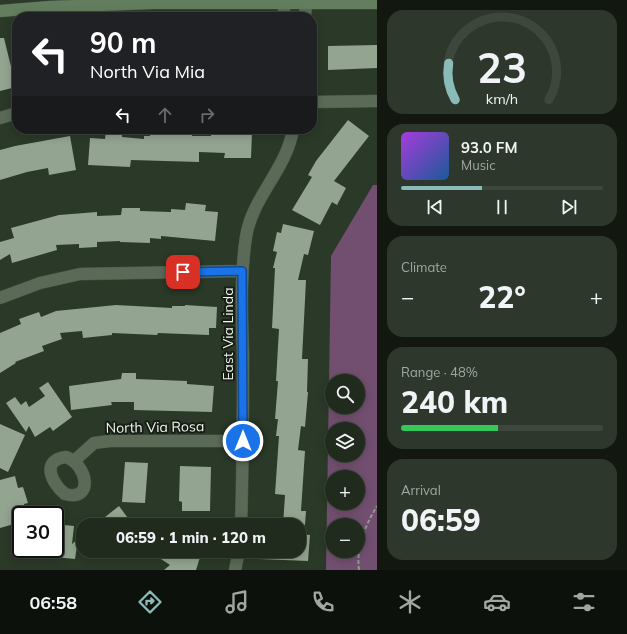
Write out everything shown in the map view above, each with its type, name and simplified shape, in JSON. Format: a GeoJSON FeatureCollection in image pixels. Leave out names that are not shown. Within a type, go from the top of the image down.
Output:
{"type":"FeatureCollection","features":[{"type":"Feature","properties":{"kind":"main road"},"geometry":{"type":"LineString","coordinates":[[0,11],[106,4],[284,1],[377,2]]}},
{"type":"Feature","properties":{"kind":"street"},"geometry":{"type":"LineString","coordinates":[[284,1],[284,12]]}},
{"type":"Feature","properties":{"kind":"street"},"geometry":{"type":"LineString","coordinates":[[305,1],[305,12]]}},
{"type":"Feature","properties":{"kind":"street"},"geometry":{"type":"LineString","coordinates":[[317,102],[377,101]]}},
{"type":"Feature","properties":{"kind":"street"},"geometry":{"type":"LineString","coordinates":[[0,118],[12,114]]}},
{"type":"Feature","properties":{"kind":"street","name":"East Via Linda"},"geometry":{"type":"LineString","coordinates":[[242,518],[242,271],[246,236],[250,219],[260,198],[278,169],[286,152],[291,134]]}},
{"type":"Feature","properties":{"kind":"street"},"geometry":{"type":"LineString","coordinates":[[0,298],[40,283],[80,274],[242,271]]}},
{"type":"Feature","properties":{"kind":"street","name":"North Via Rosa"},"geometry":{"type":"LineString","coordinates":[[74,461],[94,443],[110,441],[243,441]]}},
{"type":"Feature","properties":{"kind":"street"},"geometry":{"type":"LineString","coordinates":[[235,570],[238,558]]}},
{"type":"Feature","properties":{"kind":"path"},"geometry":{"type":"LineString","coordinates":[[359,570],[360,542],[369,519],[377,506]]}},
{"type":"Feature","properties":{"kind":"shaded area"},"geometry":{"type":"Polygon","coordinates":[[[373,185],[377,185],[377,570],[326,570],[326,558],[365,558],[365,518],[327,518],[327,510],[365,510],[365,470],[328,470],[328,462],[365,462],[365,422],[328,422],[328,414],[365,414],[365,374],[329,374],[331,256],[373,185]]]}},
{"type":"Feature","properties":{"kind":"building"},"geometry":{"type":"Polygon","coordinates":[[[0,38],[4,38],[12,71],[12,88],[0,91],[0,38]]]}},
{"type":"Feature","properties":{"kind":"building"},"geometry":{"type":"Polygon","coordinates":[[[377,45],[377,68],[328,70],[328,46],[377,45]]]}},
{"type":"Feature","properties":{"kind":"building"},"geometry":{"type":"Polygon","coordinates":[[[348,120],[369,136],[334,181],[346,188],[337,205],[332,202],[320,225],[292,210],[312,177],[308,175],[316,161],[348,120]]]}},
{"type":"Feature","properties":{"kind":"building"},"geometry":{"type":"Polygon","coordinates":[[[106,134],[122,134],[122,137],[144,139],[144,136],[150,136],[150,134],[192,134],[192,136],[211,136],[211,134],[252,134],[251,158],[224,158],[225,153],[199,152],[199,162],[131,160],[130,167],[88,165],[90,138],[105,139],[106,134]]]}},
{"type":"Feature","properties":{"kind":"building"},"geometry":{"type":"Polygon","coordinates":[[[70,136],[76,170],[49,175],[48,168],[27,172],[0,180],[0,150],[70,136]]]}},
{"type":"Feature","properties":{"kind":"building"},"geometry":{"type":"Polygon","coordinates":[[[186,203],[206,205],[205,211],[218,212],[215,241],[161,236],[161,239],[150,238],[150,243],[120,241],[97,242],[97,247],[79,248],[79,244],[56,245],[57,250],[12,263],[10,254],[0,260],[0,242],[14,238],[11,228],[59,215],[97,212],[97,216],[121,215],[122,208],[140,208],[140,211],[171,212],[171,209],[185,210],[186,203]]]}},
{"type":"Feature","properties":{"kind":"building"},"geometry":{"type":"Polygon","coordinates":[[[283,224],[314,231],[308,255],[304,254],[298,280],[306,280],[302,359],[308,359],[308,392],[305,427],[301,426],[298,450],[305,451],[301,511],[306,511],[306,518],[283,518],[285,495],[275,494],[279,436],[276,436],[278,419],[275,419],[278,381],[276,381],[279,329],[272,328],[275,268],[273,268],[277,252],[273,251],[277,232],[281,233],[283,224]]]}},
{"type":"Feature","properties":{"kind":"building"},"geometry":{"type":"Polygon","coordinates":[[[116,305],[172,308],[172,306],[185,305],[217,307],[216,328],[209,328],[209,335],[112,333],[112,335],[83,338],[82,331],[60,333],[62,339],[42,346],[44,351],[15,362],[16,363],[0,373],[0,333],[21,324],[19,319],[39,312],[41,317],[56,311],[116,305]]]}},
{"type":"Feature","properties":{"kind":"building"},"geometry":{"type":"Polygon","coordinates":[[[122,373],[136,373],[136,379],[187,381],[187,384],[214,386],[212,412],[134,410],[134,402],[111,402],[112,405],[71,410],[69,386],[121,379],[122,373]]]}},
{"type":"Feature","properties":{"kind":"building"},"geometry":{"type":"Polygon","coordinates":[[[48,382],[72,417],[53,431],[50,427],[35,437],[29,426],[26,432],[6,403],[15,397],[21,405],[26,401],[29,407],[45,396],[39,388],[48,382]]]}},
{"type":"Feature","properties":{"kind":"building"},"geometry":{"type":"Polygon","coordinates":[[[0,424],[25,435],[8,472],[0,468],[0,424]]]}},
{"type":"Feature","properties":{"kind":"building"},"geometry":{"type":"Polygon","coordinates":[[[125,462],[148,463],[145,503],[122,502],[125,462]]]}},
{"type":"Feature","properties":{"kind":"building"},"geometry":{"type":"Polygon","coordinates":[[[180,466],[211,467],[210,511],[182,511],[182,502],[179,501],[180,466]]]}},
{"type":"Feature","properties":{"kind":"building"},"geometry":{"type":"Polygon","coordinates":[[[15,476],[18,488],[23,487],[28,503],[24,504],[25,506],[12,506],[12,525],[0,528],[0,480],[15,476]]]}},
{"type":"Feature","properties":{"kind":"building"},"geometry":{"type":"Polygon","coordinates":[[[119,506],[128,518],[104,518],[119,506]]]}},
{"type":"Feature","properties":{"kind":"building"},"geometry":{"type":"Polygon","coordinates":[[[64,525],[74,526],[72,544],[76,541],[75,559],[64,558],[64,525]]]}},
{"type":"Feature","properties":{"kind":"building"},"geometry":{"type":"Polygon","coordinates":[[[306,535],[310,535],[308,561],[259,559],[306,558],[306,535]]]}},
{"type":"Feature","properties":{"kind":"building"},"geometry":{"type":"Polygon","coordinates":[[[160,558],[200,558],[196,570],[164,570],[170,565],[160,558]]]}},
{"type":"Feature","properties":{"kind":"route"},"geometry":{"type":"LineString","coordinates":[[183,272],[242,271],[243,441]]}}]}
